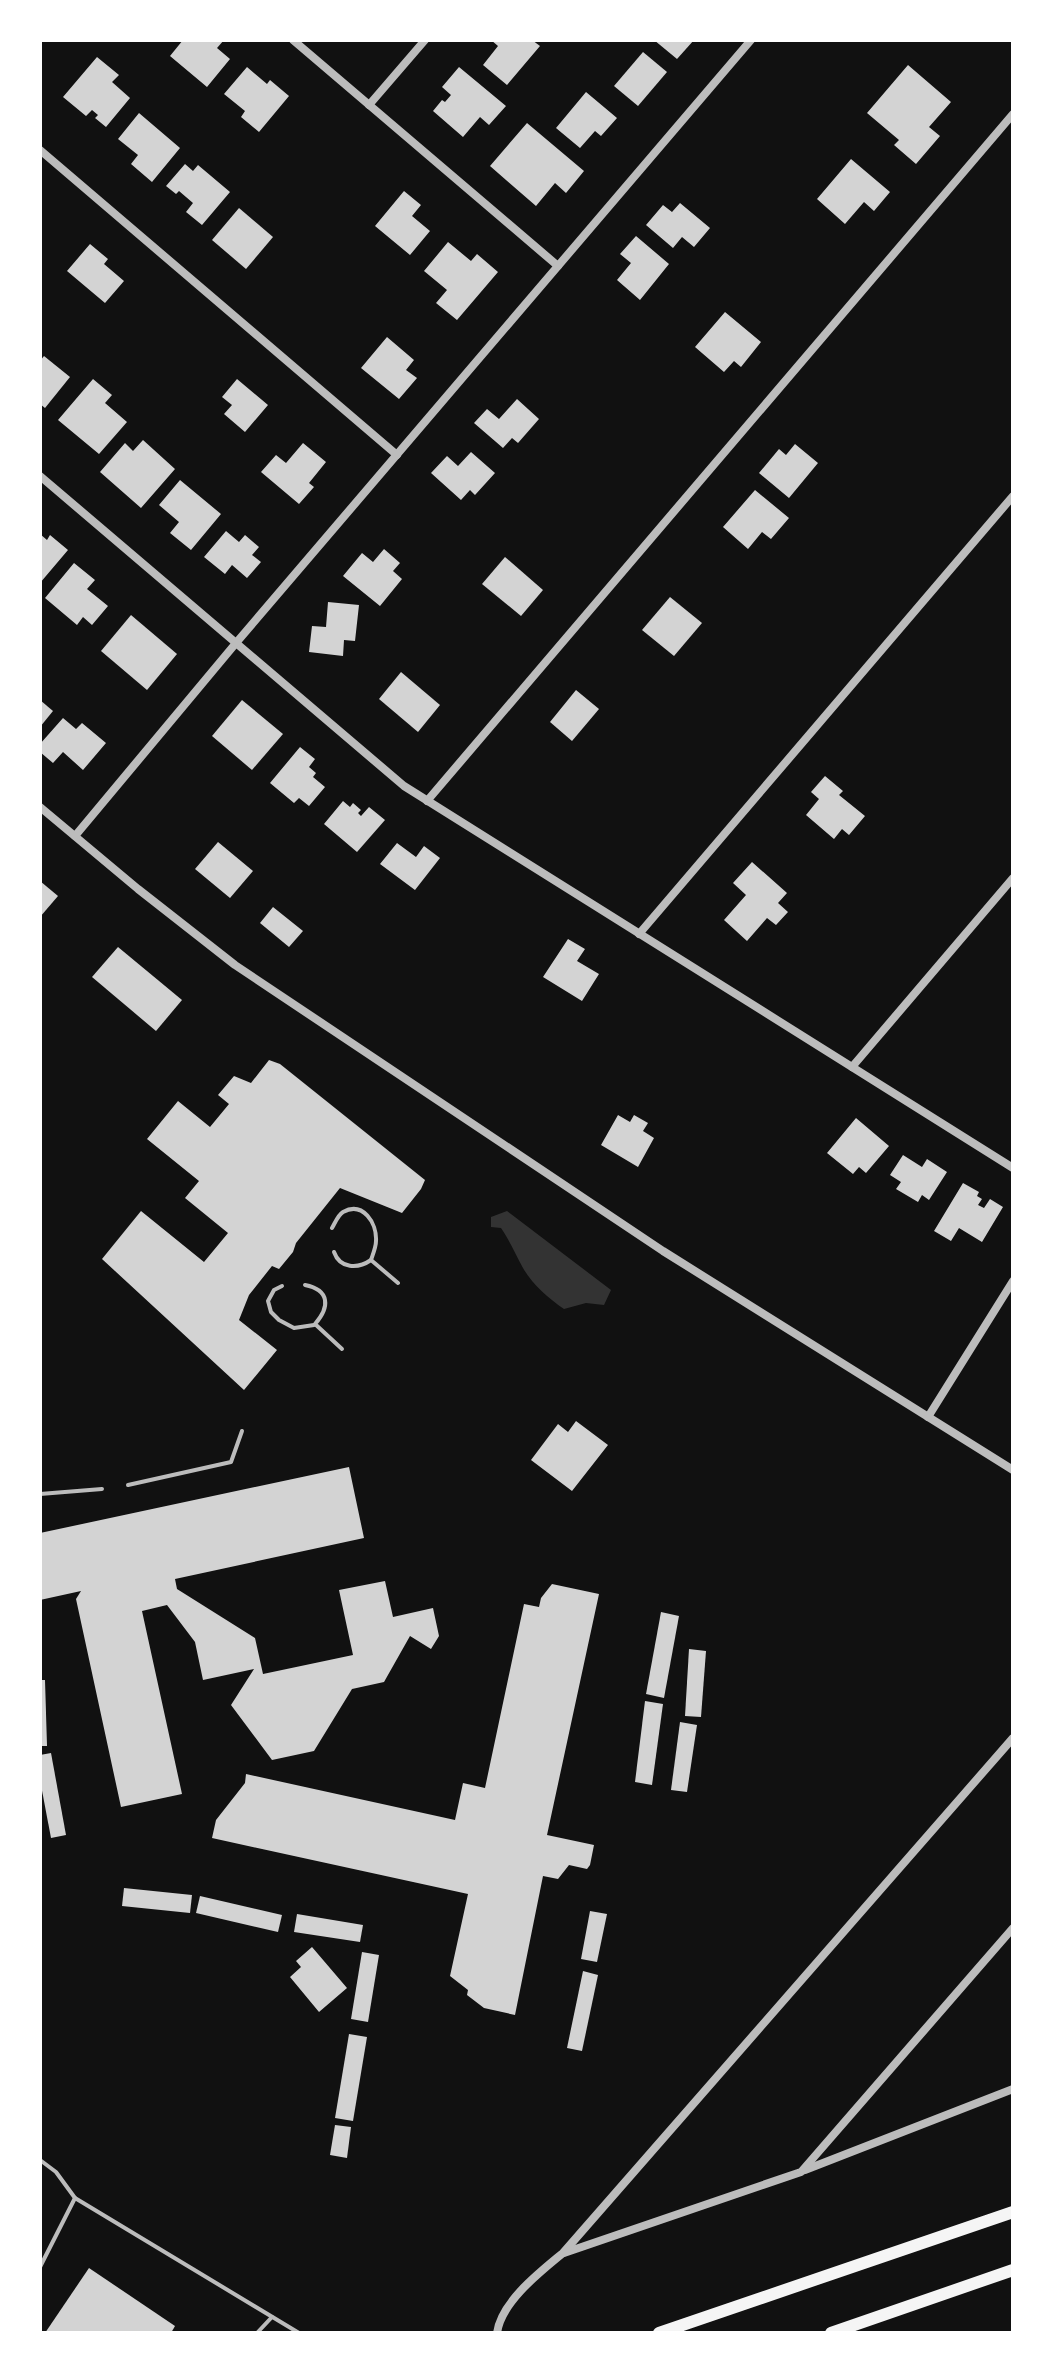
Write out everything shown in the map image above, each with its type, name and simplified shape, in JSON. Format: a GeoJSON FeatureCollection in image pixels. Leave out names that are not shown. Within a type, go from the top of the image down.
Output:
{"type":"FeatureCollection","features":[{"type":"Feature","properties":{"kind":"main road"},"geometry":{"type":"LineString","coordinates":[[659,2333],[1013,2212]]}},
{"type":"Feature","properties":{"kind":"main road"},"geometry":{"type":"LineString","coordinates":[[831,2333],[1013,2270]]}},
{"type":"Feature","properties":{"kind":"street"},"geometry":{"type":"LineString","coordinates":[[293,40],[558,266]]}},
{"type":"Feature","properties":{"kind":"street"},"geometry":{"type":"LineString","coordinates":[[369,105],[425,40]]}},
{"type":"Feature","properties":{"kind":"street"},"geometry":{"type":"LineString","coordinates":[[75,836],[751,40]]}},
{"type":"Feature","properties":{"kind":"street"},"geometry":{"type":"LineString","coordinates":[[427,801],[1013,114]]}},
{"type":"Feature","properties":{"kind":"street"},"geometry":{"type":"LineString","coordinates":[[40,150],[397,455]]}},
{"type":"Feature","properties":{"kind":"street"},"geometry":{"type":"LineString","coordinates":[[40,476],[404,786],[1013,1168]]}},
{"type":"Feature","properties":{"kind":"street"},"geometry":{"type":"LineString","coordinates":[[639,934],[1013,496]]}},
{"type":"Feature","properties":{"kind":"street"},"geometry":{"type":"LineString","coordinates":[[40,807],[235,965],[663,1251],[1013,1470]]}},
{"type":"Feature","properties":{"kind":"street"},"geometry":{"type":"LineString","coordinates":[[852,1067],[1013,878]]}},
{"type":"Feature","properties":{"kind":"street"},"geometry":{"type":"LineString","coordinates":[[928,1417],[1013,1281]]}},
{"type":"Feature","properties":{"kind":"street"},"geometry":{"type":"LineString","coordinates":[[497,2333],[497,2327],[522,2290],[563,2253],[1013,1738]]}},
{"type":"Feature","properties":{"kind":"street"},"geometry":{"type":"LineString","coordinates":[[801,2172],[1013,1928]]}},
{"type":"Feature","properties":{"kind":"street"},"geometry":{"type":"LineString","coordinates":[[563,2253],[801,2172],[1013,2089]]}},
{"type":"Feature","properties":{"kind":"lane"},"geometry":{"type":"LineString","coordinates":[[332,1228],[344,1211],[357,1210],[369,1215],[374,1222],[377,1242],[371,1260],[362,1266],[350,1267],[336,1258],[334,1252]]}},
{"type":"Feature","properties":{"kind":"lane"},"geometry":{"type":"LineString","coordinates":[[371,1260],[398,1283]]}},
{"type":"Feature","properties":{"kind":"lane"},"geometry":{"type":"LineString","coordinates":[[282,1286],[274,1290],[268,1301],[271,1312],[294,1328],[315,1324],[326,1307],[323,1294],[316,1287],[305,1285]]}},
{"type":"Feature","properties":{"kind":"lane"},"geometry":{"type":"LineString","coordinates":[[315,1324],[342,1349]]}},
{"type":"Feature","properties":{"kind":"lane"},"geometry":{"type":"LineString","coordinates":[[128,1485],[231,1462],[242,1431]]}},
{"type":"Feature","properties":{"kind":"lane"},"geometry":{"type":"LineString","coordinates":[[40,1494],[102,1489]]}},
{"type":"Feature","properties":{"kind":"lane"},"geometry":{"type":"LineString","coordinates":[[40,2160],[56,2172],[75,2198],[299,2333]]}},
{"type":"Feature","properties":{"kind":"lane"},"geometry":{"type":"LineString","coordinates":[[40,2267],[75,2198]]}},
{"type":"Feature","properties":{"kind":"lane"},"geometry":{"type":"LineString","coordinates":[[257,2333],[272,2317]]}},
{"type":"Feature","properties":{"kind":"shaded area"},"geometry":{"type":"Polygon","coordinates":[[[507,1211],[611,1290],[604,1305],[586,1303],[564,1309],[541,1290],[527,1274],[501,1228],[491,1227],[491,1217],[507,1211]]]}},
{"type":"Feature","properties":{"kind":"building"},"geometry":{"type":"Polygon","coordinates":[[[183,40],[224,40],[217,48],[230,59],[207,87],[170,56],[183,40]]]}},
{"type":"Feature","properties":{"kind":"building"},"geometry":{"type":"Polygon","coordinates":[[[491,40],[532,40],[540,46],[507,85],[483,65],[498,46],[491,40]]]}},
{"type":"Feature","properties":{"kind":"building"},"geometry":{"type":"Polygon","coordinates":[[[654,40],[694,40],[677,59],[654,40]]]}},
{"type":"Feature","properties":{"kind":"building"},"geometry":{"type":"Polygon","coordinates":[[[643,52],[667,72],[638,106],[614,86],[643,52]]]}},
{"type":"Feature","properties":{"kind":"building"},"geometry":{"type":"Polygon","coordinates":[[[97,57],[119,75],[112,82],[130,98],[106,127],[95,118],[98,115],[92,110],[86,116],[63,97],[97,57]]]}},
{"type":"Feature","properties":{"kind":"building"},"geometry":{"type":"Polygon","coordinates":[[[908,65],[951,102],[929,127],[940,136],[916,164],[894,145],[899,140],[867,113],[908,65]]]}},
{"type":"Feature","properties":{"kind":"building"},"geometry":{"type":"Polygon","coordinates":[[[247,67],[267,84],[270,80],[289,96],[259,132],[241,117],[245,111],[224,94],[247,67]]]}},
{"type":"Feature","properties":{"kind":"building"},"geometry":{"type":"Polygon","coordinates":[[[459,67],[506,106],[489,125],[480,117],[463,137],[433,111],[451,95],[442,87],[459,67]]]}},
{"type":"Feature","properties":{"kind":"building"},"geometry":{"type":"Polygon","coordinates":[[[586,92],[617,118],[601,136],[595,131],[580,148],[556,128],[586,92]]]}},
{"type":"Feature","properties":{"kind":"building"},"geometry":{"type":"Polygon","coordinates":[[[139,113],[180,148],[152,182],[131,164],[138,155],[118,139],[139,113]]]}},
{"type":"Feature","properties":{"kind":"building"},"geometry":{"type":"Polygon","coordinates":[[[527,123],[584,171],[566,193],[555,183],[536,206],[490,166],[527,123]]]}},
{"type":"Feature","properties":{"kind":"building"},"geometry":{"type":"Polygon","coordinates":[[[851,159],[890,192],[874,211],[864,202],[845,224],[817,199],[851,159]]]}},
{"type":"Feature","properties":{"kind":"building"},"geometry":{"type":"Polygon","coordinates":[[[185,164],[193,171],[198,165],[230,192],[202,225],[186,212],[193,203],[179,191],[176,194],[166,186],[185,164]]]}},
{"type":"Feature","properties":{"kind":"building"},"geometry":{"type":"Polygon","coordinates":[[[404,191],[421,205],[412,216],[430,231],[410,255],[375,226],[404,191]]]}},
{"type":"Feature","properties":{"kind":"building"},"geometry":{"type":"Polygon","coordinates":[[[680,203],[710,228],[694,247],[682,237],[673,248],[646,225],[663,205],[672,212],[680,203]]]}},
{"type":"Feature","properties":{"kind":"building"},"geometry":{"type":"Polygon","coordinates":[[[239,208],[273,237],[246,269],[212,240],[239,208]]]}},
{"type":"Feature","properties":{"kind":"building"},"geometry":{"type":"Polygon","coordinates":[[[636,236],[669,264],[640,300],[617,280],[631,263],[620,254],[636,236]]]}},
{"type":"Feature","properties":{"kind":"building"},"geometry":{"type":"Polygon","coordinates":[[[448,242],[471,261],[477,254],[498,272],[457,320],[436,303],[447,290],[424,271],[448,242]]]}},
{"type":"Feature","properties":{"kind":"building"},"geometry":{"type":"Polygon","coordinates":[[[90,244],[108,259],[104,264],[124,281],[105,303],[67,271],[90,244]]]}},
{"type":"Feature","properties":{"kind":"building"},"geometry":{"type":"Polygon","coordinates":[[[725,312],[761,342],[741,367],[734,361],[724,372],[695,347],[725,312]]]}},
{"type":"Feature","properties":{"kind":"building"},"geometry":{"type":"Polygon","coordinates":[[[387,337],[414,360],[406,370],[417,378],[399,399],[361,368],[387,337]]]}},
{"type":"Feature","properties":{"kind":"building"},"geometry":{"type":"Polygon","coordinates":[[[44,356],[70,377],[45,408],[40,404],[40,361],[44,356]]]}},
{"type":"Feature","properties":{"kind":"building"},"geometry":{"type":"Polygon","coordinates":[[[93,379],[112,395],[105,403],[127,422],[99,454],[58,420],[93,379]]]}},
{"type":"Feature","properties":{"kind":"building"},"geometry":{"type":"Polygon","coordinates":[[[237,379],[268,405],[245,432],[224,414],[232,405],[222,397],[237,379]]]}},
{"type":"Feature","properties":{"kind":"building"},"geometry":{"type":"Polygon","coordinates":[[[517,399],[539,419],[518,443],[512,438],[503,448],[474,423],[487,409],[499,419],[517,399]]]}},
{"type":"Feature","properties":{"kind":"building"},"geometry":{"type":"Polygon","coordinates":[[[143,440],[175,469],[141,508],[100,472],[125,443],[133,451],[143,440]]]}},
{"type":"Feature","properties":{"kind":"building"},"geometry":{"type":"Polygon","coordinates":[[[303,443],[326,462],[309,483],[314,487],[299,504],[261,472],[276,455],[286,463],[303,443]]]}},
{"type":"Feature","properties":{"kind":"building"},"geometry":{"type":"Polygon","coordinates":[[[795,444],[818,463],[789,498],[759,473],[779,449],[786,455],[795,444]]]}},
{"type":"Feature","properties":{"kind":"building"},"geometry":{"type":"Polygon","coordinates":[[[471,452],[495,473],[475,495],[470,490],[461,500],[431,473],[447,456],[458,466],[471,452]]]}},
{"type":"Feature","properties":{"kind":"building"},"geometry":{"type":"Polygon","coordinates":[[[180,480],[221,514],[191,550],[170,533],[179,522],[159,505],[180,480]]]}},
{"type":"Feature","properties":{"kind":"building"},"geometry":{"type":"Polygon","coordinates":[[[755,490],[789,518],[771,539],[762,532],[748,549],[723,527],[755,490]]]}},
{"type":"Feature","properties":{"kind":"building"},"geometry":{"type":"Polygon","coordinates":[[[226,531],[239,542],[245,535],[259,547],[252,555],[261,562],[247,578],[232,565],[225,574],[204,557],[226,531]]]}},
{"type":"Feature","properties":{"kind":"building"},"geometry":{"type":"Polygon","coordinates":[[[40,534],[47,540],[50,535],[68,550],[40,583],[40,534]]]}},
{"type":"Feature","properties":{"kind":"building"},"geometry":{"type":"Polygon","coordinates":[[[384,549],[400,563],[393,571],[402,579],[380,606],[343,576],[362,553],[373,562],[384,549]]]}},
{"type":"Feature","properties":{"kind":"building"},"geometry":{"type":"Polygon","coordinates":[[[505,557],[543,590],[521,616],[482,584],[505,557]]]}},
{"type":"Feature","properties":{"kind":"building"},"geometry":{"type":"Polygon","coordinates":[[[74,563],[95,580],[87,589],[108,606],[92,625],[83,617],[77,625],[45,598],[74,563]]]}},
{"type":"Feature","properties":{"kind":"building"},"geometry":{"type":"Polygon","coordinates":[[[670,597],[702,623],[674,656],[642,630],[670,597]]]}},
{"type":"Feature","properties":{"kind":"building"},"geometry":{"type":"Polygon","coordinates":[[[328,602],[359,605],[355,641],[344,640],[343,656],[309,652],[312,626],[326,627],[328,602]]]}},
{"type":"Feature","properties":{"kind":"building"},"geometry":{"type":"Polygon","coordinates":[[[131,615],[177,654],[147,690],[101,651],[131,615]]]}},
{"type":"Feature","properties":{"kind":"building"},"geometry":{"type":"Polygon","coordinates":[[[401,672],[440,705],[418,732],[379,699],[401,672]]]}},
{"type":"Feature","properties":{"kind":"building"},"geometry":{"type":"Polygon","coordinates":[[[576,690],[599,709],[572,741],[550,722],[576,690]]]}},
{"type":"Feature","properties":{"kind":"building"},"geometry":{"type":"Polygon","coordinates":[[[40,700],[53,711],[40,727],[40,700]]]}},
{"type":"Feature","properties":{"kind":"building"},"geometry":{"type":"Polygon","coordinates":[[[242,700],[283,734],[252,770],[212,736],[242,700]]]}},
{"type":"Feature","properties":{"kind":"building"},"geometry":{"type":"Polygon","coordinates":[[[63,718],[76,729],[82,723],[106,743],[83,770],[63,752],[53,763],[40,752],[40,744],[63,718]]]}},
{"type":"Feature","properties":{"kind":"building"},"geometry":{"type":"Polygon","coordinates":[[[300,747],[315,759],[309,767],[316,773],[313,777],[325,787],[309,806],[299,798],[294,803],[270,783],[300,747]]]}},
{"type":"Feature","properties":{"kind":"building"},"geometry":{"type":"Polygon","coordinates":[[[825,776],[843,791],[839,795],[865,816],[849,835],[842,829],[834,839],[806,815],[819,799],[811,792],[825,776]]]}},
{"type":"Feature","properties":{"kind":"building"},"geometry":{"type":"Polygon","coordinates":[[[343,801],[350,807],[353,803],[361,810],[358,813],[361,816],[369,807],[385,820],[357,852],[324,824],[343,801]]]}},
{"type":"Feature","properties":{"kind":"building"},"geometry":{"type":"Polygon","coordinates":[[[218,842],[253,871],[230,898],[195,869],[218,842]]]}},
{"type":"Feature","properties":{"kind":"building"},"geometry":{"type":"Polygon","coordinates":[[[397,843],[416,857],[424,846],[440,858],[415,890],[380,864],[397,843]]]}},
{"type":"Feature","properties":{"kind":"building"},"geometry":{"type":"Polygon","coordinates":[[[752,862],[787,893],[778,903],[788,912],[776,925],[767,918],[747,941],[724,920],[746,895],[733,883],[752,862]]]}},
{"type":"Feature","properties":{"kind":"building"},"geometry":{"type":"Polygon","coordinates":[[[40,881],[58,896],[40,917],[40,881]]]}},
{"type":"Feature","properties":{"kind":"building"},"geometry":{"type":"Polygon","coordinates":[[[273,907],[303,931],[289,947],[260,923],[273,907]]]}},
{"type":"Feature","properties":{"kind":"building"},"geometry":{"type":"Polygon","coordinates":[[[568,939],[585,949],[577,961],[599,974],[582,1001],[543,977],[568,939]]]}},
{"type":"Feature","properties":{"kind":"building"},"geometry":{"type":"Polygon","coordinates":[[[118,947],[182,1000],[156,1031],[92,977],[118,947]]]}},
{"type":"Feature","properties":{"kind":"building"},"geometry":{"type":"Polygon","coordinates":[[[269,1060],[280,1064],[425,1180],[402,1213],[340,1188],[279,1269],[272,1266],[249,1295],[239,1320],[277,1350],[244,1390],[102,1259],[141,1211],[204,1262],[228,1233],[185,1198],[199,1181],[147,1139],[178,1101],[210,1127],[229,1104],[218,1095],[234,1076],[251,1083],[269,1060]]]}},
{"type":"Feature","properties":{"kind":"building"},"geometry":{"type":"Polygon","coordinates":[[[618,1115],[630,1122],[634,1115],[648,1123],[643,1131],[654,1138],[638,1167],[601,1145],[618,1115]]]}},
{"type":"Feature","properties":{"kind":"building"},"geometry":{"type":"Polygon","coordinates":[[[856,1118],[889,1146],[866,1173],[859,1167],[853,1174],[827,1153],[856,1118]]]}},
{"type":"Feature","properties":{"kind":"building"},"geometry":{"type":"Polygon","coordinates":[[[903,1155],[922,1167],[927,1159],[947,1172],[929,1200],[922,1195],[918,1202],[896,1189],[901,1182],[890,1175],[903,1155]]]}},
{"type":"Feature","properties":{"kind":"building"},"geometry":{"type":"Polygon","coordinates":[[[963,1183],[979,1192],[977,1196],[982,1199],[978,1205],[984,1208],[990,1199],[1003,1207],[982,1242],[959,1228],[951,1241],[934,1231],[963,1183]]]}},
{"type":"Feature","properties":{"kind":"building"},"geometry":{"type":"Polygon","coordinates":[[[576,1421],[608,1445],[572,1491],[531,1460],[558,1424],[568,1432],[576,1421]]]}},
{"type":"Feature","properties":{"kind":"building"},"geometry":{"type":"Polygon","coordinates":[[[349,1467],[364,1538],[175,1579],[177,1589],[255,1638],[263,1674],[353,1655],[339,1590],[385,1581],[393,1617],[433,1608],[439,1636],[431,1649],[410,1636],[384,1682],[352,1689],[314,1751],[272,1760],[231,1705],[254,1669],[203,1680],[195,1642],[167,1605],[142,1611],[182,1794],[121,1807],[76,1599],[81,1591],[40,1600],[40,1533],[349,1467]]]}},
{"type":"Feature","properties":{"kind":"building"},"geometry":{"type":"Polygon","coordinates":[[[552,1584],[599,1594],[547,1835],[594,1845],[587,1869],[569,1865],[558,1879],[543,1876],[515,2015],[484,2008],[450,1976],[468,1894],[212,1838],[216,1820],[245,1783],[246,1774],[455,1820],[463,1783],[485,1788],[524,1604],[539,1607],[541,1598],[552,1584]]]}},
{"type":"Feature","properties":{"kind":"building"},"geometry":{"type":"Polygon","coordinates":[[[661,1612],[679,1616],[664,1698],[646,1694],[661,1612]]]}},
{"type":"Feature","properties":{"kind":"building"},"geometry":{"type":"Polygon","coordinates":[[[689,1649],[706,1651],[701,1717],[685,1716],[689,1649]]]}},
{"type":"Feature","properties":{"kind":"building"},"geometry":{"type":"Polygon","coordinates":[[[40,1680],[45,1680],[47,1746],[40,1746],[40,1680]]]}},
{"type":"Feature","properties":{"kind":"building"},"geometry":{"type":"Polygon","coordinates":[[[645,1701],[663,1704],[652,1785],[635,1782],[645,1701]]]}},
{"type":"Feature","properties":{"kind":"building"},"geometry":{"type":"Polygon","coordinates":[[[680,1722],[697,1725],[687,1792],[671,1790],[680,1722]]]}},
{"type":"Feature","properties":{"kind":"building"},"geometry":{"type":"Polygon","coordinates":[[[51,1753],[66,1835],[51,1838],[40,1780],[40,1755],[51,1753]]]}},
{"type":"Feature","properties":{"kind":"building"},"geometry":{"type":"Polygon","coordinates":[[[124,1888],[192,1895],[190,1913],[122,1906],[124,1888]]]}},
{"type":"Feature","properties":{"kind":"building"},"geometry":{"type":"Polygon","coordinates":[[[200,1896],[282,1915],[278,1932],[196,1913],[200,1896]]]}},
{"type":"Feature","properties":{"kind":"building"},"geometry":{"type":"Polygon","coordinates":[[[590,1911],[607,1914],[597,1962],[581,1959],[590,1911]]]}},
{"type":"Feature","properties":{"kind":"building"},"geometry":{"type":"Polygon","coordinates":[[[297,1914],[363,1925],[360,1942],[294,1932],[297,1914]]]}},
{"type":"Feature","properties":{"kind":"building"},"geometry":{"type":"Polygon","coordinates":[[[312,1947],[347,1988],[319,2012],[290,1977],[301,1967],[296,1961],[312,1947]]]}},
{"type":"Feature","properties":{"kind":"building"},"geometry":{"type":"Polygon","coordinates":[[[362,1952],[379,1955],[368,2022],[351,2019],[362,1952]]]}},
{"type":"Feature","properties":{"kind":"building"},"geometry":{"type":"Polygon","coordinates":[[[583,1971],[598,1975],[582,2051],[567,2048],[583,1971]]]}},
{"type":"Feature","properties":{"kind":"building"},"geometry":{"type":"Polygon","coordinates":[[[349,2034],[367,2037],[353,2121],[335,2118],[349,2034]]]}},
{"type":"Feature","properties":{"kind":"building"},"geometry":{"type":"Polygon","coordinates":[[[335,2125],[351,2127],[347,2158],[330,2155],[335,2125]]]}},
{"type":"Feature","properties":{"kind":"building"},"geometry":{"type":"Polygon","coordinates":[[[89,2268],[175,2326],[171,2333],[45,2333],[89,2268]]]}}]}
